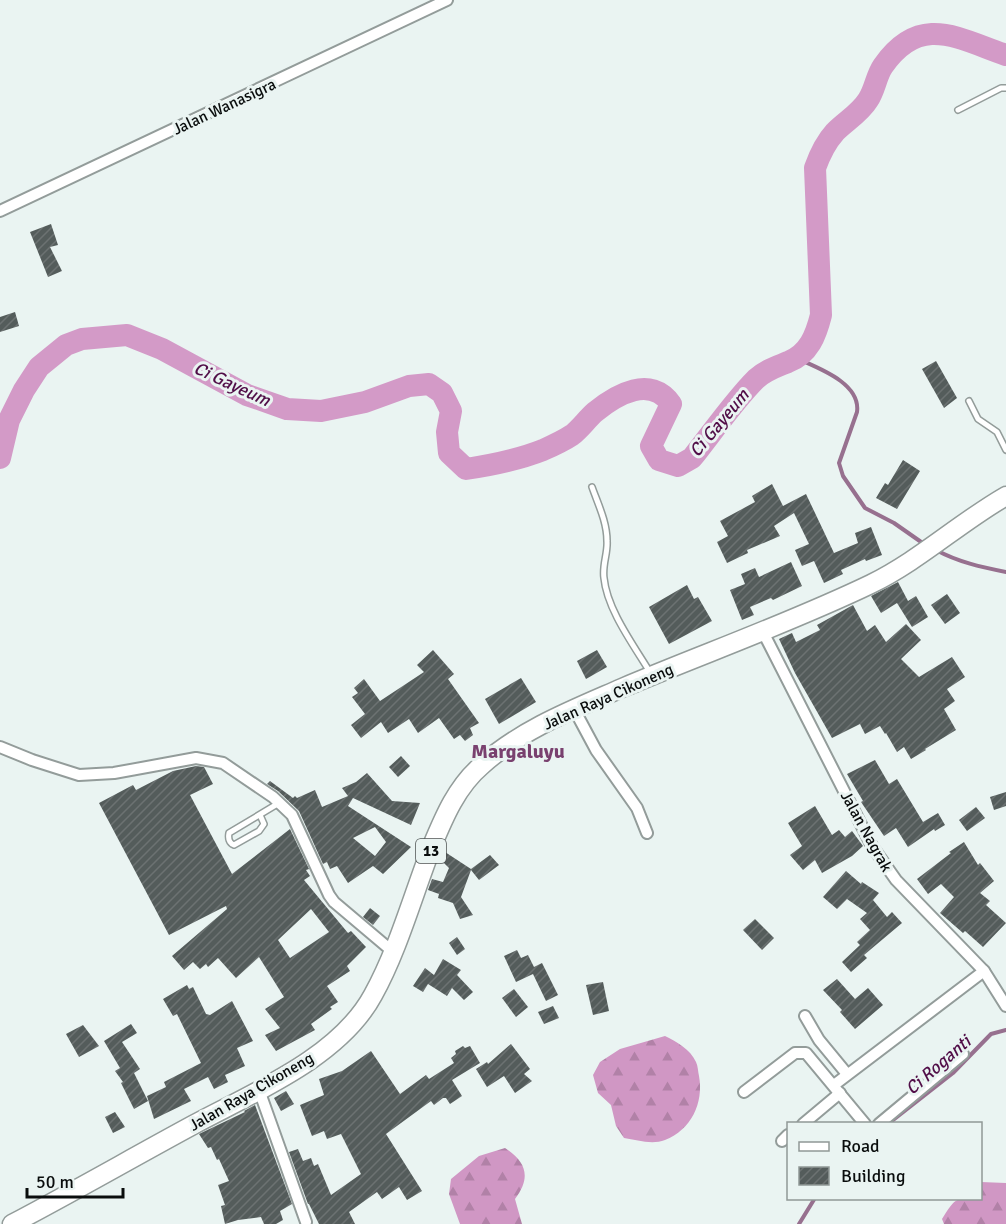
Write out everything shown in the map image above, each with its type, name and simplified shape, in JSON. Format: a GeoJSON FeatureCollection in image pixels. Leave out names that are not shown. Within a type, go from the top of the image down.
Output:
{"type":"FeatureCollection","features":[{"type":"Feature","properties":{"kind":"highway","name":"Jalan Raya Cikoneng"},"geometry":{"type":"LineString","coordinates":[[12,1224],[259,1090],[316,1054],[348,1028],[373,996],[443,820],[458,792],[479,767],[506,746],[574,709],[763,632],[873,583],[919,556],[985,508],[1006,496]]}},
{"type":"Feature","properties":{"kind":"street","name":"Jalan Wanasigra"},"geometry":{"type":"LineString","coordinates":[[0,211],[427,4],[447,0]]}},
{"type":"Feature","properties":{"kind":"street","name":"Jalan Nagrak"},"geometry":{"type":"LineString","coordinates":[[763,632],[872,846],[896,880],[984,972],[1006,1006]]}},
{"type":"Feature","properties":{"kind":"street"},"geometry":{"type":"LineString","coordinates":[[574,709],[596,750],[638,808],[647,833]]}},
{"type":"Feature","properties":{"kind":"street"},"geometry":{"type":"LineString","coordinates":[[0,747],[79,775],[114,773],[180,760],[205,759],[223,763],[280,803],[292,815],[324,886],[334,902],[392,951]]}},
{"type":"Feature","properties":{"kind":"street"},"geometry":{"type":"LineString","coordinates":[[805,1122],[837,1089],[847,1074],[984,972]]}},
{"type":"Feature","properties":{"kind":"street"},"geometry":{"type":"LineString","coordinates":[[805,1016],[819,1040],[847,1074]]}},
{"type":"Feature","properties":{"kind":"street"},"geometry":{"type":"LineString","coordinates":[[744,1092],[795,1053],[806,1053],[819,1040]]}},
{"type":"Feature","properties":{"kind":"street"},"geometry":{"type":"LineString","coordinates":[[806,1053],[863,1122]]}},
{"type":"Feature","properties":{"kind":"street"},"geometry":{"type":"LineString","coordinates":[[881,1122],[963,1054]]}},
{"type":"Feature","properties":{"kind":"street"},"geometry":{"type":"LineString","coordinates":[[259,1090],[306,1222]]}},
{"type":"Feature","properties":{"kind":"lane"},"geometry":{"type":"LineString","coordinates":[[958,110],[1001,88],[1006,88]]}},
{"type":"Feature","properties":{"kind":"lane"},"geometry":{"type":"LineString","coordinates":[[969,401],[978,419],[997,432],[1006,450]]}},
{"type":"Feature","properties":{"kind":"lane"},"geometry":{"type":"LineString","coordinates":[[592,487],[606,528],[607,543],[603,564],[609,598],[652,676]]}},
{"type":"Feature","properties":{"kind":"lane"},"geometry":{"type":"LineString","coordinates":[[260,815],[264,824],[259,831],[234,845],[231,844],[229,833],[280,803]]}},
{"type":"Feature","properties":{"kind":"green space"},"geometry":{"type":"Polygon","coordinates":[[[665,1036],[687,1050],[698,1067],[700,1086],[694,1114],[682,1130],[665,1140],[650,1142],[624,1138],[616,1126],[611,1105],[598,1093],[593,1075],[600,1062],[620,1049],[665,1036]]]}},
{"type":"Feature","properties":{"kind":"green space"},"geometry":{"type":"Polygon","coordinates":[[[505,1148],[518,1159],[524,1171],[523,1184],[515,1199],[522,1224],[460,1224],[449,1194],[451,1179],[479,1156],[505,1148]]]}},
{"type":"Feature","properties":{"kind":"green space"},"geometry":{"type":"Polygon","coordinates":[[[982,1182],[1006,1183],[1006,1224],[944,1224],[942,1219],[957,1200],[982,1200],[982,1182]]]}},
{"type":"Feature","properties":{"kind":"building"},"geometry":{"type":"Polygon","coordinates":[[[51,224],[58,245],[50,247],[62,271],[48,277],[30,232],[51,224]]]}},
{"type":"Feature","properties":{"kind":"building"},"geometry":{"type":"Polygon","coordinates":[[[15,312],[19,326],[0,332],[0,317],[15,312]]]}},
{"type":"Feature","properties":{"kind":"building"},"geometry":{"type":"Polygon","coordinates":[[[936,361],[957,398],[944,408],[922,369],[936,361]]]}},
{"type":"Feature","properties":{"kind":"building"},"geometry":{"type":"Polygon","coordinates":[[[903,460],[920,471],[897,509],[876,498],[885,483],[888,485],[903,460]]]}},
{"type":"Feature","properties":{"kind":"building"},"geometry":{"type":"Polygon","coordinates":[[[772,484],[783,506],[806,494],[834,553],[858,543],[855,533],[871,527],[882,555],[866,561],[865,559],[841,570],[843,574],[824,583],[814,561],[802,566],[795,550],[809,544],[794,513],[774,526],[780,536],[747,550],[748,553],[727,563],[717,542],[728,536],[720,521],[755,502],[752,496],[772,484]]]}},
{"type":"Feature","properties":{"kind":"building"},"geometry":{"type":"Polygon","coordinates":[[[791,562],[802,586],[773,600],[771,598],[750,607],[754,615],[742,620],[730,590],[745,584],[741,574],[755,568],[759,577],[791,562]]]}},
{"type":"Feature","properties":{"kind":"building"},"geometry":{"type":"Polygon","coordinates":[[[898,582],[908,601],[916,596],[928,617],[912,627],[897,603],[881,613],[871,596],[898,582]]]}},
{"type":"Feature","properties":{"kind":"building"},"geometry":{"type":"Polygon","coordinates":[[[687,585],[694,599],[698,597],[712,621],[669,644],[649,607],[687,585]]]}},
{"type":"Feature","properties":{"kind":"building"},"geometry":{"type":"Polygon","coordinates":[[[947,594],[960,613],[945,624],[931,605],[947,594]]]}},
{"type":"Feature","properties":{"kind":"building"},"geometry":{"type":"Polygon","coordinates":[[[853,605],[867,631],[875,625],[886,642],[906,624],[921,640],[901,659],[919,677],[952,657],[965,677],[947,689],[955,701],[944,709],[956,730],[911,759],[904,747],[897,752],[880,726],[865,734],[860,724],[832,738],[795,673],[779,639],[792,633],[796,642],[820,630],[817,625],[853,605]]]}},
{"type":"Feature","properties":{"kind":"building"},"geometry":{"type":"Polygon","coordinates":[[[433,650],[454,674],[448,679],[479,723],[470,728],[473,735],[465,741],[460,735],[454,739],[439,718],[418,733],[409,719],[388,733],[381,722],[361,738],[351,725],[365,714],[352,697],[358,693],[354,688],[364,679],[380,701],[424,672],[417,665],[433,650]]]}},
{"type":"Feature","properties":{"kind":"building"},"geometry":{"type":"Polygon","coordinates":[[[597,650],[607,667],[586,679],[577,661],[597,650]]]}},
{"type":"Feature","properties":{"kind":"building"},"geometry":{"type":"Polygon","coordinates":[[[521,678],[536,702],[499,724],[485,699],[521,678]]]}},
{"type":"Feature","properties":{"kind":"building"},"geometry":{"type":"Polygon","coordinates":[[[401,756],[410,766],[398,777],[389,767],[401,756]]]}},
{"type":"Feature","properties":{"kind":"building"},"geometry":{"type":"Polygon","coordinates":[[[875,760],[889,784],[897,779],[923,822],[938,813],[945,825],[935,831],[934,829],[908,847],[896,828],[884,836],[861,802],[863,801],[847,774],[875,760]]]}},
{"type":"Feature","properties":{"kind":"building"},"geometry":{"type":"Polygon","coordinates":[[[196,766],[204,767],[213,784],[190,795],[232,874],[290,829],[309,869],[306,870],[310,876],[304,880],[348,933],[351,931],[366,947],[347,966],[350,971],[327,986],[338,1002],[311,1024],[315,1030],[276,1051],[265,1035],[280,1028],[265,1009],[284,997],[259,957],[236,978],[218,958],[208,967],[206,964],[200,969],[193,962],[184,970],[172,956],[227,909],[226,906],[169,935],[99,803],[133,785],[136,790],[173,771],[196,766]],[[311,909],[278,940],[290,958],[329,932],[311,909]]]}},
{"type":"Feature","properties":{"kind":"building"},"geometry":{"type":"Polygon","coordinates":[[[367,773],[392,801],[420,803],[411,825],[353,798],[348,806],[411,847],[383,874],[373,866],[348,883],[337,866],[330,869],[327,862],[323,864],[299,811],[267,784],[270,781],[293,798],[315,790],[322,807],[348,796],[342,788],[356,782],[367,773]],[[375,827],[353,838],[375,856],[386,842],[375,827]]]}},
{"type":"Feature","properties":{"kind":"building"},"geometry":{"type":"Polygon","coordinates":[[[1006,792],[1006,806],[994,810],[990,797],[1006,792]]]}},
{"type":"Feature","properties":{"kind":"building"},"geometry":{"type":"Polygon","coordinates":[[[815,806],[832,835],[839,830],[845,837],[852,831],[863,846],[852,856],[822,873],[815,860],[803,870],[790,855],[802,846],[788,823],[815,806]]]}},
{"type":"Feature","properties":{"kind":"building"},"geometry":{"type":"Polygon","coordinates":[[[976,807],[985,818],[967,831],[959,820],[976,807]]]}},
{"type":"Feature","properties":{"kind":"building"},"geometry":{"type":"Polygon","coordinates":[[[964,842],[978,865],[980,863],[994,881],[980,893],[990,901],[986,905],[1006,923],[983,947],[940,913],[954,897],[941,884],[928,894],[917,879],[964,842]]]}},
{"type":"Feature","properties":{"kind":"building"},"geometry":{"type":"Polygon","coordinates":[[[445,852],[471,869],[490,855],[499,865],[479,880],[471,870],[461,897],[473,915],[460,919],[453,903],[438,898],[439,894],[428,890],[432,879],[443,882],[449,868],[439,858],[445,852]]]}},
{"type":"Feature","properties":{"kind":"building"},"geometry":{"type":"Polygon","coordinates":[[[846,871],[861,884],[862,882],[879,893],[873,900],[887,917],[892,912],[902,923],[864,955],[867,958],[851,972],[842,962],[860,945],[857,942],[870,930],[860,919],[867,913],[847,899],[837,909],[823,897],[846,871]]]}},
{"type":"Feature","properties":{"kind":"building"},"geometry":{"type":"Polygon","coordinates":[[[370,908],[380,916],[373,925],[363,917],[370,908]]]}},
{"type":"Feature","properties":{"kind":"building"},"geometry":{"type":"Polygon","coordinates":[[[755,919],[774,938],[762,950],[743,930],[755,919]]]}},
{"type":"Feature","properties":{"kind":"building"},"geometry":{"type":"Polygon","coordinates":[[[457,937],[465,949],[457,955],[449,943],[457,937]]]}},
{"type":"Feature","properties":{"kind":"building"},"geometry":{"type":"Polygon","coordinates":[[[517,950],[521,958],[528,955],[534,967],[542,963],[558,995],[546,1001],[533,974],[516,982],[504,956],[517,950]]]}},
{"type":"Feature","properties":{"kind":"building"},"geometry":{"type":"Polygon","coordinates":[[[443,959],[461,970],[457,975],[473,992],[464,1000],[452,988],[447,996],[428,984],[423,992],[413,986],[425,968],[434,975],[443,959]]]}},
{"type":"Feature","properties":{"kind":"building"},"geometry":{"type":"Polygon","coordinates":[[[837,979],[855,999],[868,988],[883,1005],[855,1029],[840,1012],[842,1010],[823,990],[837,979]]]}},
{"type":"Feature","properties":{"kind":"building"},"geometry":{"type":"Polygon","coordinates":[[[603,982],[609,1011],[593,1015],[586,985],[603,982]]]}},
{"type":"Feature","properties":{"kind":"building"},"geometry":{"type":"Polygon","coordinates":[[[187,985],[189,989],[193,987],[206,1014],[210,1015],[232,1001],[253,1041],[237,1048],[245,1066],[225,1075],[228,1082],[214,1089],[208,1077],[184,1089],[191,1101],[154,1119],[147,1096],[166,1087],[164,1082],[201,1063],[177,1014],[173,1016],[163,999],[187,985]]]}},
{"type":"Feature","properties":{"kind":"building"},"geometry":{"type":"Polygon","coordinates":[[[514,989],[528,1007],[516,1017],[502,998],[514,989]]]}},
{"type":"Feature","properties":{"kind":"building"},"geometry":{"type":"Polygon","coordinates":[[[553,1006],[559,1018],[544,1024],[538,1012],[553,1006]]]}},
{"type":"Feature","properties":{"kind":"building"},"geometry":{"type":"Polygon","coordinates":[[[131,1024],[137,1033],[122,1042],[140,1069],[134,1073],[148,1101],[134,1109],[121,1083],[123,1082],[115,1071],[120,1068],[104,1041],[131,1024]]]}},
{"type":"Feature","properties":{"kind":"building"},"geometry":{"type":"Polygon","coordinates":[[[83,1025],[99,1046],[79,1057],[66,1034],[83,1025]]]}},
{"type":"Feature","properties":{"kind":"building"},"geometry":{"type":"Polygon","coordinates":[[[511,1044],[530,1069],[524,1074],[532,1081],[515,1093],[504,1076],[487,1087],[476,1069],[487,1062],[488,1064],[511,1044]]]}},
{"type":"Feature","properties":{"kind":"building"},"geometry":{"type":"Polygon","coordinates":[[[463,1046],[465,1048],[470,1046],[480,1063],[452,1080],[462,1096],[450,1104],[446,1098],[434,1105],[431,1101],[386,1134],[422,1191],[407,1200],[399,1187],[382,1199],[377,1192],[349,1212],[355,1224],[319,1224],[308,1204],[289,1152],[298,1149],[303,1161],[311,1158],[314,1166],[318,1164],[331,1195],[361,1174],[341,1134],[327,1139],[324,1131],[312,1136],[300,1105],[324,1095],[319,1079],[342,1071],[371,1051],[400,1094],[426,1075],[429,1079],[454,1063],[451,1058],[456,1054],[455,1051],[463,1046]]]}},
{"type":"Feature","properties":{"kind":"building"},"geometry":{"type":"Polygon","coordinates":[[[286,1091],[294,1104],[281,1111],[274,1098],[286,1091]]]}},
{"type":"Feature","properties":{"kind":"building"},"geometry":{"type":"Polygon","coordinates":[[[255,1105],[292,1204],[280,1211],[283,1220],[276,1224],[264,1224],[261,1217],[225,1224],[221,1206],[225,1205],[218,1185],[229,1181],[219,1159],[217,1160],[211,1147],[208,1148],[199,1134],[255,1105]]]}},
{"type":"Feature","properties":{"kind":"building"},"geometry":{"type":"Polygon","coordinates":[[[115,1112],[125,1127],[113,1133],[105,1117],[115,1112]]]}},
{"type":"Feature","properties":{"kind":"waterway","name":"Ci Gayeum"},"geometry":{"type":"LineString","coordinates":[[0,458],[9,420],[39,367],[66,345],[82,339],[127,335],[162,349],[247,395],[287,409],[321,411],[365,402],[409,386],[429,384],[442,393],[451,411],[447,432],[449,453],[466,469],[505,462],[543,450],[572,435],[595,412],[613,399],[634,390],[654,390],[663,395],[671,404],[651,446],[659,460],[678,466],[692,458],[756,379],[767,371],[795,359],[814,337],[821,315],[815,168],[831,136],[868,100],[883,66],[897,50],[911,40],[925,35],[940,34],[955,37],[1006,55]]}},
{"type":"Feature","properties":{"kind":"waterway"},"geometry":{"type":"LineString","coordinates":[[796,358],[836,378],[852,393],[857,412],[839,463],[843,476],[865,508],[894,523],[924,544]]}},
{"type":"Feature","properties":{"kind":"waterway"},"geometry":{"type":"LineString","coordinates":[[936,550],[961,561],[1006,572]]}},
{"type":"Feature","properties":{"kind":"waterway","name":"Ci Roganti"},"geometry":{"type":"LineString","coordinates":[[891,1122],[953,1073],[991,1034],[1006,1030]]}},
{"type":"Feature","properties":{"kind":"waterway","name":"Ci Roganti"},"geometry":{"type":"LineString","coordinates":[[799,1224],[814,1200]]}},
{"type":"Feature","properties":{"kind":"district","name":"Margaluyu"},"geometry":{"type":"Point","coordinates":[518,751]}}]}
